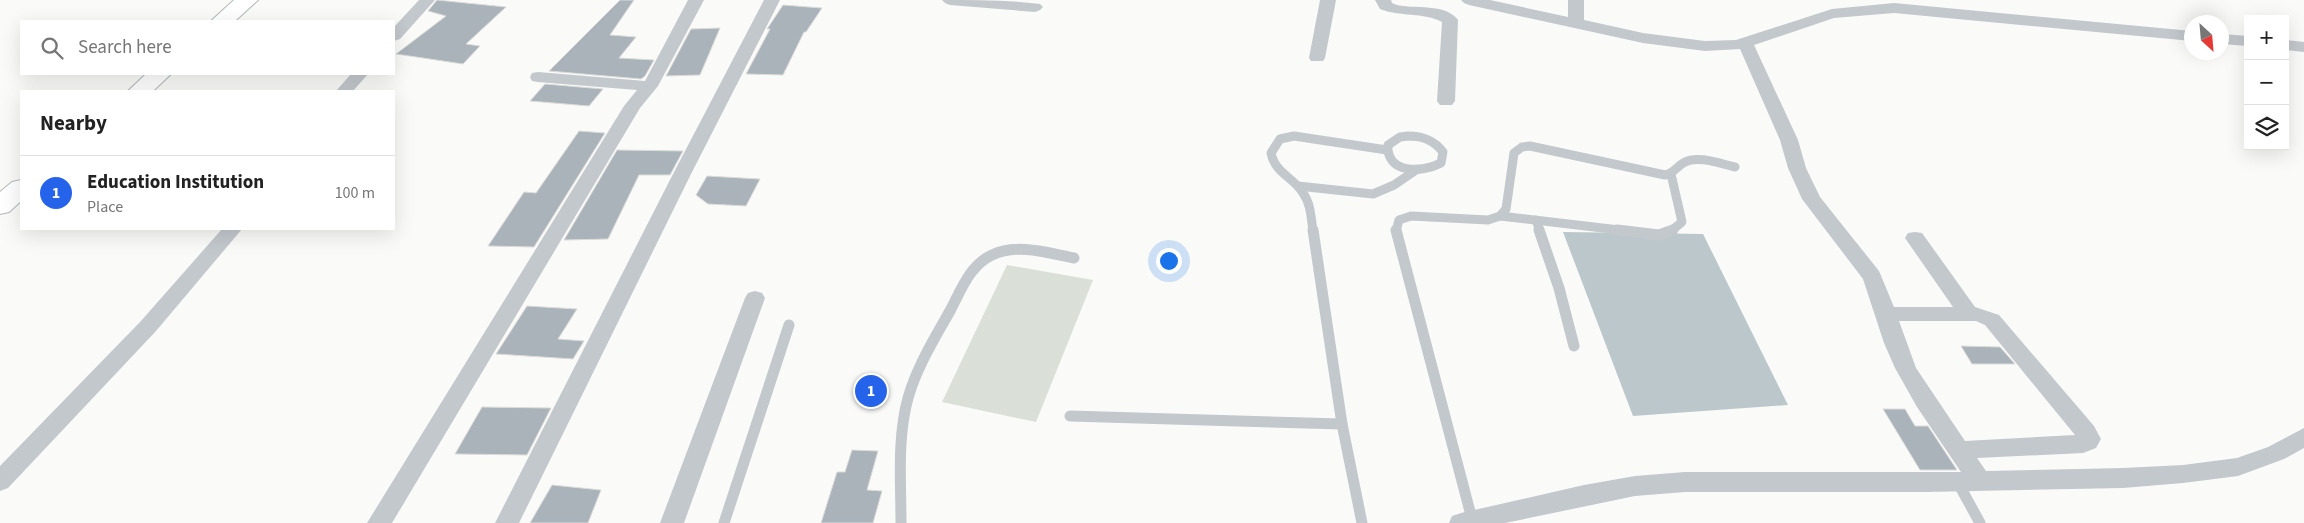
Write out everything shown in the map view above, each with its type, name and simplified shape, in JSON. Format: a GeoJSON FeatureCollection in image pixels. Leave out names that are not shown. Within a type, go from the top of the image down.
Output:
{"type":"FeatureCollection","features":[{"type":"Feature","properties":{"kind":"highway"},"geometry":{"type":"LineString","coordinates":[[223,20],[247,0]]}},
{"type":"Feature","properties":{"kind":"highway"},"geometry":{"type":"LineString","coordinates":[[140,90],[159,75]]}},
{"type":"Feature","properties":{"kind":"highway"},"geometry":{"type":"LineString","coordinates":[[0,206],[20,189]]}},
{"type":"Feature","properties":{"kind":"street"},"geometry":{"type":"LineString","coordinates":[[395,35],[427,0]]}},
{"type":"Feature","properties":{"kind":"street"},"geometry":{"type":"LineString","coordinates":[[379,523],[613,138],[633,106],[650,86],[696,0]]}},
{"type":"Feature","properties":{"kind":"street"},"geometry":{"type":"LineString","coordinates":[[507,523],[543,456],[744,48],[772,0]]}},
{"type":"Feature","properties":{"kind":"street"},"geometry":{"type":"LineString","coordinates":[[950,0],[964,3],[1035,7]]}},
{"type":"Feature","properties":{"kind":"street"},"geometry":{"type":"LineString","coordinates":[[1317,58],[1328,0]]}},
{"type":"Feature","properties":{"kind":"street"},"geometry":{"type":"LineString","coordinates":[[1383,0],[1385,6],[1394,9],[1439,15],[1450,20],[1446,101]]}},
{"type":"Feature","properties":{"kind":"street"},"geometry":{"type":"LineString","coordinates":[[1469,0],[1643,38],[1705,46],[1745,43],[1832,14],[1918,5],[2184,35]]}},
{"type":"Feature","properties":{"kind":"street"},"geometry":{"type":"LineString","coordinates":[[1576,0],[1576,24]]}},
{"type":"Feature","properties":{"kind":"street"},"geometry":{"type":"LineString","coordinates":[[2229,40],[2244,41]]}},
{"type":"Feature","properties":{"kind":"street"},"geometry":{"type":"LineString","coordinates":[[1745,43],[1788,140],[1797,168],[1811,199],[1872,276],[1879,289],[1898,352],[1959,450],[1969,481]]}},
{"type":"Feature","properties":{"kind":"street"},"geometry":{"type":"LineString","coordinates":[[2289,46],[2304,48]]}},
{"type":"Feature","properties":{"kind":"street"},"geometry":{"type":"LineString","coordinates":[[345,90],[359,75]]}},
{"type":"Feature","properties":{"kind":"street"},"geometry":{"type":"LineString","coordinates":[[538,77],[650,86]]}},
{"type":"Feature","properties":{"kind":"street"},"geometry":{"type":"LineString","coordinates":[[0,481],[124,351],[213,253],[231,230]]}},
{"type":"Feature","properties":{"kind":"street"},"geometry":{"type":"LineString","coordinates":[[1916,238],[1968,312]]}},
{"type":"Feature","properties":{"kind":"street"},"geometry":{"type":"LineString","coordinates":[[672,523],[755,298]]}},
{"type":"Feature","properties":{"kind":"street"},"geometry":{"type":"LineString","coordinates":[[1886,314],[1968,312],[1979,314],[1992,320],[2086,432],[2089,439],[2083,444],[1959,450]]}},
{"type":"Feature","properties":{"kind":"street"},"geometry":{"type":"LineString","coordinates":[[1468,522],[1584,495],[1635,486],[1675,483],[1738,481],[1969,481],[2123,478],[2183,474],[2238,466],[2276,454],[2304,437]]}},
{"type":"Feature","properties":{"kind":"lane"},"geometry":{"type":"LineString","coordinates":[[1362,523],[1342,424],[1309,203],[1298,186],[1283,176],[1272,161],[1271,153],[1280,139],[1294,136],[1387,150]]}},
{"type":"Feature","properties":{"kind":"lane"},"geometry":{"type":"LineString","coordinates":[[1408,136],[1418,136],[1434,142],[1444,152],[1441,163],[1428,169],[1416,170],[1400,166],[1392,161],[1387,150],[1393,140],[1408,136]]}},
{"type":"Feature","properties":{"kind":"lane"},"geometry":{"type":"LineString","coordinates":[[1500,216],[1506,209],[1514,153],[1522,147],[1530,146],[1660,174],[1671,174],[1683,163],[1692,160],[1735,167]]}},
{"type":"Feature","properties":{"kind":"lane"},"geometry":{"type":"LineString","coordinates":[[1298,186],[1373,194],[1394,185],[1416,170]]}},
{"type":"Feature","properties":{"kind":"lane"},"geometry":{"type":"LineString","coordinates":[[1468,522],[1396,225],[1400,220],[1410,216],[1488,220],[1500,216],[1659,235],[1678,228],[1682,222],[1671,174]]}},
{"type":"Feature","properties":{"kind":"lane"},"geometry":{"type":"LineString","coordinates":[[1536,220],[1574,346]]}},
{"type":"Feature","properties":{"kind":"lane"},"geometry":{"type":"LineString","coordinates":[[901,523],[903,427],[908,398],[921,364],[965,282],[980,263],[1005,251],[1020,250],[1074,258]]}},
{"type":"Feature","properties":{"kind":"lane"},"geometry":{"type":"LineString","coordinates":[[724,523],[789,325]]}},
{"type":"Feature","properties":{"kind":"lane"},"geometry":{"type":"LineString","coordinates":[[1070,416],[1342,424]]}},
{"type":"Feature","properties":{"kind":"lane"},"geometry":{"type":"LineString","coordinates":[[1969,481],[1980,523]]}},
{"type":"Feature","properties":{"kind":"shaded area"},"geometry":{"type":"Polygon","coordinates":[[[1563,232],[1703,234],[1788,405],[1633,416],[1563,232]]]}},
{"type":"Feature","properties":{"kind":"shaded area"},"geometry":{"type":"Polygon","coordinates":[[[1007,265],[1093,280],[1036,422],[942,402],[1007,265]]]}},
{"type":"Feature","properties":{"kind":"building"},"geometry":{"type":"Polygon","coordinates":[[[437,0],[506,7],[466,44],[480,46],[463,64],[396,54],[446,16],[428,11],[437,0]]]}},
{"type":"Feature","properties":{"kind":"building"},"geometry":{"type":"Polygon","coordinates":[[[620,0],[634,0],[610,35],[636,37],[619,58],[654,60],[645,76],[641,79],[549,71],[620,0]]]}},
{"type":"Feature","properties":{"kind":"building"},"geometry":{"type":"Polygon","coordinates":[[[783,5],[822,8],[806,32],[804,32],[783,75],[746,74],[770,29],[767,29],[783,5]]]}},
{"type":"Feature","properties":{"kind":"building"},"geometry":{"type":"Polygon","coordinates":[[[720,28],[700,75],[666,76],[691,29],[720,28]]]}},
{"type":"Feature","properties":{"kind":"building"},"geometry":{"type":"Polygon","coordinates":[[[545,84],[603,89],[589,106],[530,101],[545,84]]]}},
{"type":"Feature","properties":{"kind":"building"},"geometry":{"type":"Polygon","coordinates":[[[579,131],[605,133],[534,247],[488,246],[524,192],[536,193],[579,131]]]}},
{"type":"Feature","properties":{"kind":"building"},"geometry":{"type":"Polygon","coordinates":[[[617,150],[683,151],[670,175],[639,175],[608,239],[564,240],[617,150]]]}},
{"type":"Feature","properties":{"kind":"building"},"geometry":{"type":"Polygon","coordinates":[[[707,176],[760,179],[746,206],[708,204],[696,195],[707,176]]]}},
{"type":"Feature","properties":{"kind":"building"},"geometry":{"type":"Polygon","coordinates":[[[527,306],[577,309],[558,339],[584,341],[573,359],[496,354],[527,306]]]}},
{"type":"Feature","properties":{"kind":"building"},"geometry":{"type":"Polygon","coordinates":[[[1961,346],[2000,347],[2015,364],[1972,364],[1961,346]]]}},
{"type":"Feature","properties":{"kind":"building"},"geometry":{"type":"Polygon","coordinates":[[[482,407],[551,408],[527,455],[455,454],[482,407]]]}},
{"type":"Feature","properties":{"kind":"building"},"geometry":{"type":"Polygon","coordinates":[[[1883,409],[1905,409],[1915,426],[1928,426],[1957,470],[1920,470],[1883,409]]]}},
{"type":"Feature","properties":{"kind":"building"},"geometry":{"type":"Polygon","coordinates":[[[852,450],[878,451],[867,490],[882,491],[873,523],[821,523],[837,472],[845,472],[852,450]]]}},
{"type":"Feature","properties":{"kind":"building"},"geometry":{"type":"Polygon","coordinates":[[[552,485],[601,490],[588,523],[530,523],[552,485]]]}},
{"type":"Feature","properties":{"kind":"place","name":"Education Institution"},"geometry":{"type":"Point","coordinates":[871,391]}}]}
